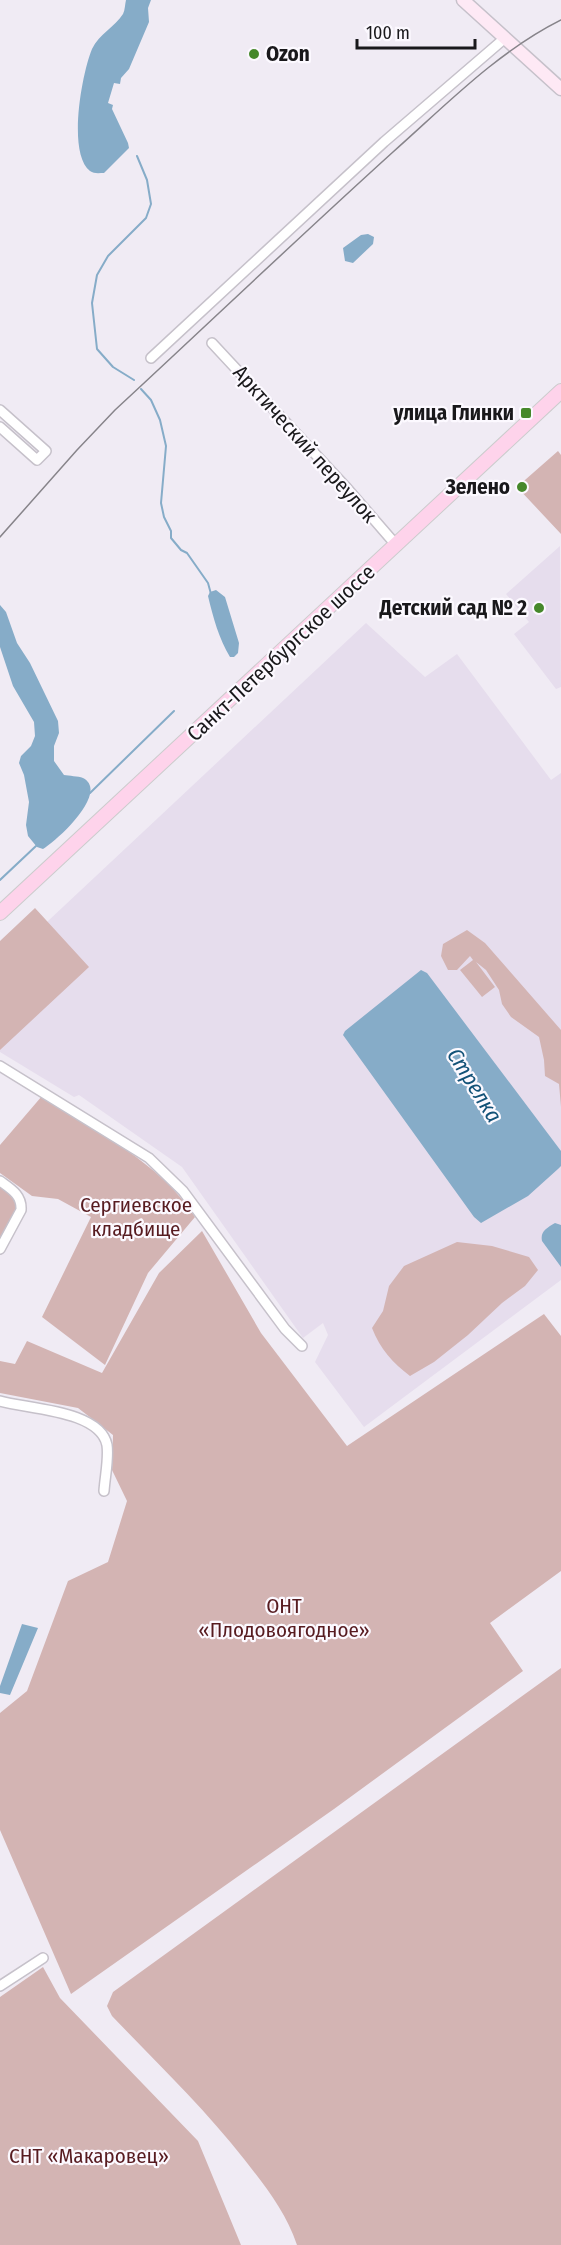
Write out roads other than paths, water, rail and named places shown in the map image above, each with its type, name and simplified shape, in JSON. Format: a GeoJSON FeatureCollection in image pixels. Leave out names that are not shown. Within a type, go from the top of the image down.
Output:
{"type":"FeatureCollection","features":[{"type":"Feature","properties":{"kind":"main road"},"geometry":{"type":"LineString","coordinates":[[463,0],[561,89]]}},
{"type":"Feature","properties":{"kind":"main road","name":"Санкт-Петербургское шоссе"},"geometry":{"type":"LineString","coordinates":[[0,913],[561,391]]}},
{"type":"Feature","properties":{"kind":"main road","name":"Санкт-Петербургское шоссе"},"geometry":{"type":"LineString","coordinates":[[0,925],[561,403]]}},
{"type":"Feature","properties":{"kind":"street"},"geometry":{"type":"LineString","coordinates":[[151,358],[384,142],[505,38]]}},
{"type":"Feature","properties":{"kind":"street","name":"Арктический переулок"},"geometry":{"type":"LineString","coordinates":[[212,343],[345,486],[397,546]]}},
{"type":"Feature","properties":{"kind":"street"},"geometry":{"type":"LineString","coordinates":[[0,410],[46,451],[37,460],[0,427]]}},
{"type":"Feature","properties":{"kind":"street"},"geometry":{"type":"LineString","coordinates":[[0,1066],[149,1158],[164,1171],[194,1206],[285,1329],[302,1346]]}},
{"type":"Feature","properties":{"kind":"street"},"geometry":{"type":"LineString","coordinates":[[0,1181],[17,1195],[22,1205],[0,1249]]}},
{"type":"Feature","properties":{"kind":"street"},"geometry":{"type":"LineString","coordinates":[[0,1401],[59,1412],[83,1421],[100,1431],[106,1443],[104,1491]]}},
{"type":"Feature","properties":{"kind":"street"},"geometry":{"type":"LineString","coordinates":[[0,1986],[43,1958]]}},
{"type":"Feature","properties":{"kind":"water"},"geometry":{"type":"Polygon","coordinates":[[[126,0],[151,0],[148,8],[149,22],[129,69],[121,78],[120,84],[114,83],[108,103],[113,105],[112,109],[129,148],[104,173],[95,173],[90,171],[83,162],[79,148],[79,112],[84,76],[92,49],[123,14],[126,0]]]}},
{"type":"Feature","properties":{"kind":"water"},"geometry":{"type":"Polygon","coordinates":[[[368,234],[374,237],[373,244],[353,263],[345,261],[343,248],[361,235],[368,234]]]}},
{"type":"Feature","properties":{"kind":"water"},"geometry":{"type":"Polygon","coordinates":[[[216,590],[225,597],[239,643],[238,653],[234,657],[230,657],[226,650],[212,612],[208,596],[210,592],[216,590]]]}},
{"type":"Feature","properties":{"kind":"water"},"geometry":{"type":"Polygon","coordinates":[[[0,605],[6,612],[17,643],[30,663],[58,721],[59,733],[54,746],[54,761],[64,775],[83,778],[90,785],[86,805],[78,816],[69,827],[43,849],[37,847],[28,836],[26,825],[29,802],[24,775],[19,763],[21,756],[31,746],[35,736],[34,722],[13,686],[0,647],[0,605]]]}},
{"type":"Feature","properties":{"kind":"water"},"geometry":{"type":"Polygon","coordinates":[[[421,970],[427,973],[561,1151],[561,1166],[528,1196],[481,1223],[474,1217],[343,1035],[421,970]]]}},
{"type":"Feature","properties":{"kind":"water"},"geometry":{"type":"Polygon","coordinates":[[[555,1223],[561,1225],[561,1267],[542,1241],[543,1232],[555,1223]]]}},
{"type":"Feature","properties":{"kind":"water"},"geometry":{"type":"Polygon","coordinates":[[[22,1624],[38,1628],[10,1695],[0,1693],[0,1686],[22,1624]]]}},
{"type":"Feature","properties":{"kind":"waterway"},"geometry":{"type":"LineString","coordinates":[[134,380],[113,367],[97,349],[92,303],[97,275],[108,256],[146,218],[151,204],[147,180],[137,156]]}},
{"type":"Feature","properties":{"kind":"waterway","name":"Стрелка"},"geometry":{"type":"LineString","coordinates":[[141,389],[151,400],[160,420],[166,446],[161,503],[164,517],[171,531],[171,538],[181,550],[187,553],[208,583],[211,594]]}},
{"type":"Feature","properties":{"kind":"waterway"},"geometry":{"type":"LineString","coordinates":[[90,793],[174,711]]}},
{"type":"Feature","properties":{"kind":"waterway"},"geometry":{"type":"LineString","coordinates":[[0,880],[36,846]]}},
{"type":"Feature","properties":{"kind":"tram line"},"geometry":{"type":"LineString","coordinates":[[0,537],[115,410],[323,216],[473,80],[515,48],[561,20]]}},
{"type":"Feature","properties":{"kind":"place","name":"Ozon"},"geometry":{"type":"Point","coordinates":[254,54]}},
{"type":"Feature","properties":{"kind":"place","name":"улица Глинки"},"geometry":{"type":"Point","coordinates":[526,413]}},
{"type":"Feature","properties":{"kind":"place","name":"Зелено"},"geometry":{"type":"Point","coordinates":[522,487]}},
{"type":"Feature","properties":{"kind":"place","name":"Детский сад № 2"},"geometry":{"type":"Point","coordinates":[539,608]}},
{"type":"Feature","properties":{"kind":"park label","name":"Сергиевское кладбище"},"geometry":{"type":"Point","coordinates":[136,1217]}},
{"type":"Feature","properties":{"kind":"park label","name":"ОНТ «Плодовоягодное»"},"geometry":{"type":"Point","coordinates":[284,1618]}},
{"type":"Feature","properties":{"kind":"park label","name":"СНТ «Макаровец»"},"geometry":{"type":"Point","coordinates":[89,2156]}}]}
